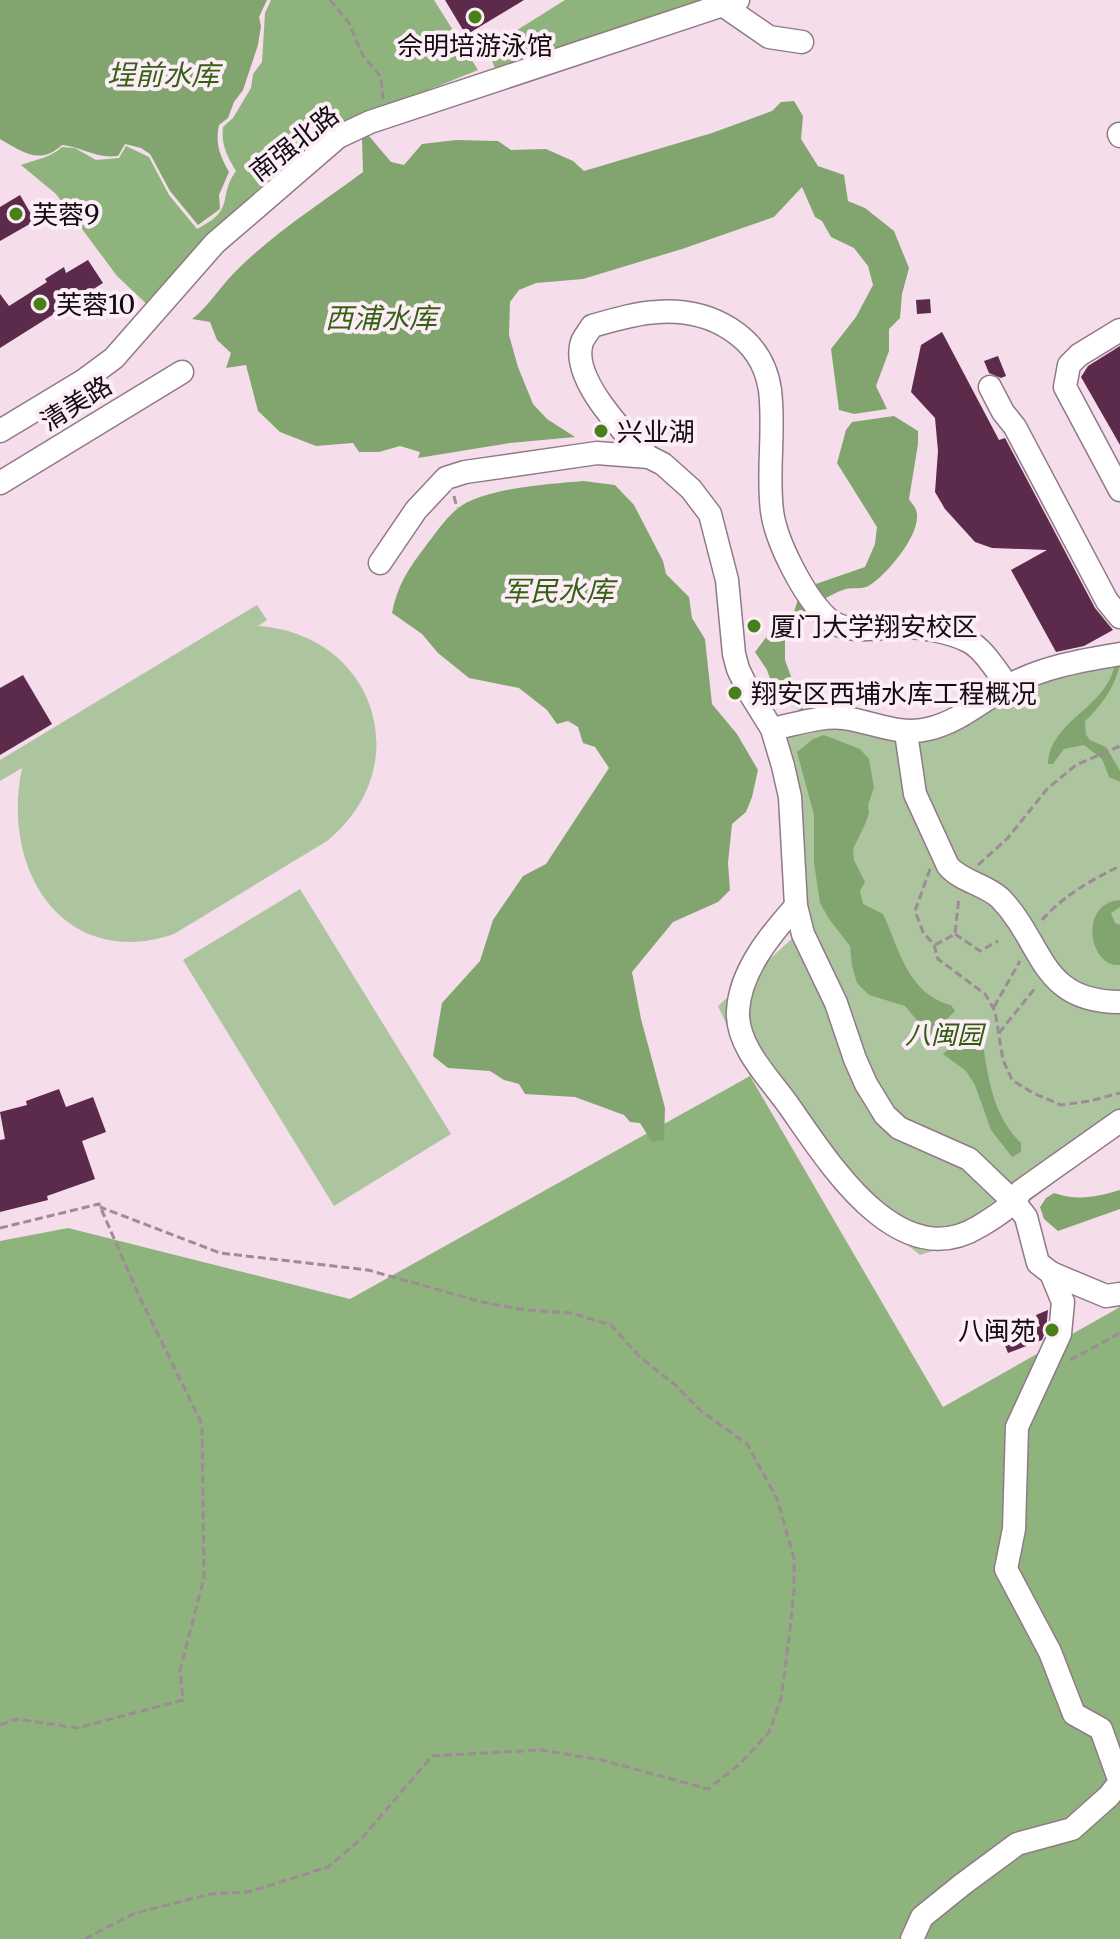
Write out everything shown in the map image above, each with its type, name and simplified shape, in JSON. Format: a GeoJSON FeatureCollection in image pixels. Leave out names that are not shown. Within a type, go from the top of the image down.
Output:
{"type":"FeatureCollection","features":[{"type":"Feature","properties":{"kind":"street","name":"南强北路"},"geometry":{"type":"LineString","coordinates":[[0,431],[83,381],[114,358],[215,243],[338,137],[382,118],[727,2]]}},
{"type":"Feature","properties":{"kind":"street"},"geometry":{"type":"LineString","coordinates":[[727,2],[769,37],[802,42]]}},
{"type":"Feature","properties":{"kind":"street"},"geometry":{"type":"LineString","coordinates":[[1008,686],[970,641],[906,627],[848,628],[825,616],[803,584],[780,540],[772,514],[769,483],[770,392],[762,362],[738,334],[707,316],[681,312],[640,315],[592,326],[582,342],[581,361],[606,413],[624,435],[691,489],[710,514],[727,580],[738,669],[772,729],[790,797],[796,906],[803,934],[836,1003],[866,1084],[885,1115],[899,1128],[969,1159],[1015,1203],[1026,1217],[1038,1263],[1051,1273],[1106,1296],[1120,1294]]}},
{"type":"Feature","properties":{"kind":"street"},"geometry":{"type":"LineString","coordinates":[[1120,330],[1079,355],[1069,365],[1065,387],[1120,490]]}},
{"type":"Feature","properties":{"kind":"street","name":"清美路"},"geometry":{"type":"LineString","coordinates":[[0,483],[182,372]]}},
{"type":"Feature","properties":{"kind":"street"},"geometry":{"type":"LineString","coordinates":[[990,387],[1042,476],[1107,601],[1120,617]]}},
{"type":"Feature","properties":{"kind":"street"},"geometry":{"type":"LineString","coordinates":[[380,563],[416,510],[446,478],[465,472],[597,453],[649,457]]}},
{"type":"Feature","properties":{"kind":"street"},"geometry":{"type":"LineString","coordinates":[[772,729],[841,717],[906,733],[946,724],[1008,686],[1059,667],[1120,654]]}},
{"type":"Feature","properties":{"kind":"street"},"geometry":{"type":"LineString","coordinates":[[906,733],[915,794],[948,866],[1003,901],[1059,983],[1079,995],[1120,1002]]}},
{"type":"Feature","properties":{"kind":"street"},"geometry":{"type":"LineString","coordinates":[[796,906],[773,932],[742,991],[738,1012],[741,1038],[821,1150],[880,1217],[911,1233],[931,1238],[964,1235],[1015,1203],[1021,1191],[1120,1121]]}},
{"type":"Feature","properties":{"kind":"street"},"geometry":{"type":"LineString","coordinates":[[912,1939],[922,1917],[963,1884],[1017,1844],[1072,1829],[1120,1782],[1101,1729],[1074,1714],[1050,1652],[1006,1569],[1014,1529],[1017,1427],[1060,1334],[1063,1302],[1051,1273]]}},
{"type":"Feature","properties":{"kind":"path"},"geometry":{"type":"LineString","coordinates":[[330,0],[349,23],[363,56],[381,77],[384,97],[380,106],[382,118]]}},
{"type":"Feature","properties":{"kind":"path"},"geometry":{"type":"LineString","coordinates":[[955,934],[963,878],[1007,839],[1047,789],[1076,765],[1120,746]]}},
{"type":"Feature","properties":{"kind":"path"},"geometry":{"type":"LineString","coordinates":[[941,852],[926,876],[915,911],[923,932],[934,945],[938,959],[985,994],[993,1008],[1003,1060],[1012,1080],[1061,1105],[1120,1093]]}},
{"type":"Feature","properties":{"kind":"path"},"geometry":{"type":"LineString","coordinates":[[993,1008],[1009,985],[1024,951],[1026,938],[1054,906],[1120,866]]}},
{"type":"Feature","properties":{"kind":"path"},"geometry":{"type":"LineString","coordinates":[[934,945],[955,934]]}},
{"type":"Feature","properties":{"kind":"path"},"geometry":{"type":"LineString","coordinates":[[955,934],[980,951],[998,941]]}},
{"type":"Feature","properties":{"kind":"path"},"geometry":{"type":"LineString","coordinates":[[999,1033],[1050,972]]}},
{"type":"Feature","properties":{"kind":"path"},"geometry":{"type":"LineString","coordinates":[[0,1228],[99,1204],[100,1207],[220,1253],[368,1270],[482,1302],[525,1310],[571,1313],[611,1325],[639,1356],[701,1411],[747,1444],[777,1499],[794,1558],[794,1592],[781,1699],[769,1732],[740,1764],[708,1789],[602,1760],[541,1750],[432,1756],[362,1838],[328,1867],[248,1892],[211,1894],[135,1913],[85,1939]]}},
{"type":"Feature","properties":{"kind":"path"},"geometry":{"type":"LineString","coordinates":[[0,1725],[17,1719],[77,1728],[183,1700],[180,1670],[204,1578],[202,1424],[140,1298],[100,1207]]}},
{"type":"Feature","properties":{"kind":"path"},"geometry":{"type":"LineString","coordinates":[[1067,1361],[1120,1333]]}},
{"type":"Feature","properties":{"kind":"green space"},"geometry":{"type":"Polygon","coordinates":[[[257,605],[267,620],[258,626],[298,634],[331,652],[356,678],[371,708],[376,742],[371,777],[355,811],[327,841],[174,934],[136,942],[102,938],[73,925],[49,904],[32,876],[21,843],[18,807],[22,768],[0,781],[0,760],[257,605]]]}},
{"type":"Feature","properties":{"kind":"green space","name":"八闽园"},"geometry":{"type":"Polygon","coordinates":[[[1120,655],[1120,1133],[986,1234],[920,1255],[850,1199],[750,1076],[718,1006],[797,934],[785,721],[928,728],[1006,678],[1120,655]]]}},
{"type":"Feature","properties":{"kind":"green space"},"geometry":{"type":"Polygon","coordinates":[[[300,889],[451,1134],[334,1206],[183,960],[300,889]]]}},
{"type":"Feature","properties":{"kind":"shaded area"},"geometry":{"type":"Polygon","coordinates":[[[271,0],[434,0],[478,70],[364,116],[153,310],[117,276],[56,194],[21,165],[48,156],[62,147],[75,148],[96,160],[119,158],[126,146],[149,157],[169,195],[197,229],[209,222],[222,209],[236,171],[225,150],[223,127],[233,118],[251,88],[253,74],[262,62],[265,13],[271,0]]]}},
{"type":"Feature","properties":{"kind":"shaded area"},"geometry":{"type":"Polygon","coordinates":[[[565,0],[707,0],[495,68],[487,49],[565,0]]]}},
{"type":"Feature","properties":{"kind":"shaded area"},"geometry":{"type":"Polygon","coordinates":[[[750,1076],[943,1407],[1120,1307],[1120,1939],[0,1939],[0,1241],[68,1228],[350,1299],[750,1076]]]}},
{"type":"Feature","properties":{"kind":"water","name":"埕前水库"},"geometry":{"type":"Polygon","coordinates":[[[0,0],[267,0],[259,17],[258,45],[243,90],[228,118],[219,125],[219,150],[229,172],[219,195],[220,209],[198,225],[170,191],[150,154],[141,148],[125,144],[118,156],[110,156],[62,145],[39,156],[0,139],[0,0]]]}},
{"type":"Feature","properties":{"kind":"water","name":"西浦水库"},"geometry":{"type":"Polygon","coordinates":[[[794,101],[803,116],[801,139],[818,166],[844,175],[848,201],[865,208],[894,231],[909,268],[900,318],[889,329],[889,351],[876,386],[887,409],[854,414],[839,410],[831,349],[856,317],[873,285],[868,266],[854,248],[831,237],[822,221],[815,217],[802,187],[774,217],[583,279],[536,283],[519,290],[510,302],[509,335],[518,367],[533,404],[547,419],[575,437],[510,443],[418,458],[420,452],[400,446],[379,452],[359,452],[353,443],[316,446],[280,432],[258,411],[246,365],[226,368],[231,353],[217,340],[210,322],[192,319],[264,245],[363,172],[362,139],[369,136],[391,162],[404,165],[422,144],[456,140],[498,141],[511,150],[546,149],[573,161],[584,171],[712,133],[772,111],[781,102],[794,101]]]}},
{"type":"Feature","properties":{"kind":"water"},"geometry":{"type":"Polygon","coordinates":[[[894,416],[918,431],[909,499],[916,510],[915,529],[902,552],[877,580],[867,587],[846,589],[831,596],[785,629],[785,660],[804,712],[777,698],[767,670],[755,652],[771,631],[794,612],[799,596],[810,586],[865,567],[875,544],[877,527],[837,463],[846,430],[852,422],[894,416]]]}},
{"type":"Feature","properties":{"kind":"water","name":"军民水库"},"geometry":{"type":"Polygon","coordinates":[[[583,481],[615,485],[634,505],[663,561],[666,574],[689,597],[692,618],[705,639],[712,704],[737,734],[758,770],[746,812],[732,824],[728,863],[730,890],[718,902],[673,922],[632,972],[665,1108],[664,1140],[652,1142],[640,1123],[630,1122],[624,1115],[575,1097],[525,1094],[519,1084],[504,1080],[490,1071],[448,1068],[433,1056],[442,1003],[480,961],[493,920],[523,876],[546,864],[609,768],[595,747],[583,743],[578,727],[568,721],[557,724],[547,710],[519,688],[469,678],[438,653],[422,634],[392,613],[394,603],[413,563],[457,509],[482,496],[499,492],[583,481]]]}},
{"type":"Feature","properties":{"kind":"water"},"geometry":{"type":"Polygon","coordinates":[[[1115,664],[1120,664],[1111,688],[1085,721],[1086,735],[1106,747],[1120,771],[1120,782],[1109,777],[1102,759],[1084,745],[1064,749],[1053,764],[1048,764],[1058,736],[1101,692],[1115,664]]]}},
{"type":"Feature","properties":{"kind":"water"},"geometry":{"type":"Polygon","coordinates":[[[824,735],[860,749],[869,759],[874,787],[866,822],[853,849],[854,860],[865,882],[860,891],[863,904],[883,914],[915,981],[936,1000],[951,1005],[955,1011],[930,1036],[905,1006],[869,995],[857,983],[850,946],[820,903],[814,863],[814,815],[797,752],[813,739],[824,735]]]}},
{"type":"Feature","properties":{"kind":"water"},"geometry":{"type":"Polygon","coordinates":[[[1120,900],[1120,907],[1111,913],[1115,923],[1120,925],[1120,965],[1109,963],[1101,957],[1095,947],[1093,923],[1098,912],[1107,904],[1120,900]]]}},
{"type":"Feature","properties":{"kind":"water"},"geometry":{"type":"Polygon","coordinates":[[[981,1033],[997,1106],[1011,1132],[1021,1143],[1021,1152],[1012,1157],[991,1130],[975,1085],[966,1071],[943,1054],[954,1044],[981,1033]]]}},
{"type":"Feature","properties":{"kind":"water"},"geometry":{"type":"Polygon","coordinates":[[[1120,1190],[1120,1209],[1058,1231],[1044,1219],[1040,1207],[1054,1193],[1087,1197],[1120,1190]]]}},
{"type":"Feature","properties":{"kind":"building","name":"佘明培游泳馆"},"geometry":{"type":"Polygon","coordinates":[[[445,0],[524,0],[466,35],[445,0]]]}},
{"type":"Feature","properties":{"kind":"building","name":"芙蓉9"},"geometry":{"type":"Polygon","coordinates":[[[20,195],[35,221],[0,241],[0,207],[20,195]]]}},
{"type":"Feature","properties":{"kind":"building","name":"芙蓉10"},"geometry":{"type":"Polygon","coordinates":[[[88,260],[103,283],[0,348],[0,294],[9,306],[47,282],[45,279],[64,267],[66,273],[88,260]]]}},
{"type":"Feature","properties":{"kind":"building"},"geometry":{"type":"Polygon","coordinates":[[[930,299],[931,313],[917,314],[916,300],[930,299]]]}},
{"type":"Feature","properties":{"kind":"building"},"geometry":{"type":"Polygon","coordinates":[[[942,332],[999,440],[1005,438],[1095,608],[1113,630],[1084,646],[1056,652],[1011,570],[1047,550],[992,548],[975,542],[945,509],[935,492],[938,451],[935,418],[911,392],[921,345],[942,332]]]}},
{"type":"Feature","properties":{"kind":"building"},"geometry":{"type":"Polygon","coordinates":[[[1120,346],[1120,445],[1081,377],[1088,366],[1120,346]]]}},
{"type":"Feature","properties":{"kind":"building"},"geometry":{"type":"Polygon","coordinates":[[[998,356],[1006,376],[1001,378],[989,373],[984,361],[998,356]]]}},
{"type":"Feature","properties":{"kind":"building"},"geometry":{"type":"Polygon","coordinates":[[[23,675],[52,724],[0,755],[0,688],[23,675]]]}},
{"type":"Feature","properties":{"kind":"building"},"geometry":{"type":"Polygon","coordinates":[[[59,1089],[66,1107],[93,1097],[106,1132],[82,1141],[95,1179],[47,1196],[48,1200],[0,1212],[0,1140],[5,1139],[0,1112],[27,1105],[26,1101],[59,1089]]]}},
{"type":"Feature","properties":{"kind":"building","name":"八闽苑"},"geometry":{"type":"Polygon","coordinates":[[[1048,1310],[1042,1340],[1008,1353],[1003,1340],[1040,1326],[1036,1315],[1048,1310]]]}},
{"type":"Feature","properties":{"kind":"place","name":"佘明培游泳馆"},"geometry":{"type":"Point","coordinates":[475,17]}},
{"type":"Feature","properties":{"kind":"place","name":"芙蓉9"},"geometry":{"type":"Point","coordinates":[16,214]}},
{"type":"Feature","properties":{"kind":"place","name":"芙蓉10"},"geometry":{"type":"Point","coordinates":[40,304]}},
{"type":"Feature","properties":{"kind":"place","name":"兴业湖"},"geometry":{"type":"Point","coordinates":[601,431]}},
{"type":"Feature","properties":{"kind":"place","name":"厦门大学翔安校区"},"geometry":{"type":"Point","coordinates":[754,626]}},
{"type":"Feature","properties":{"kind":"place","name":"翔安区西埔水库工程概况"},"geometry":{"type":"Point","coordinates":[735,693]}},
{"type":"Feature","properties":{"kind":"place","name":"八闽苑"},"geometry":{"type":"Point","coordinates":[1052,1330]}}]}
